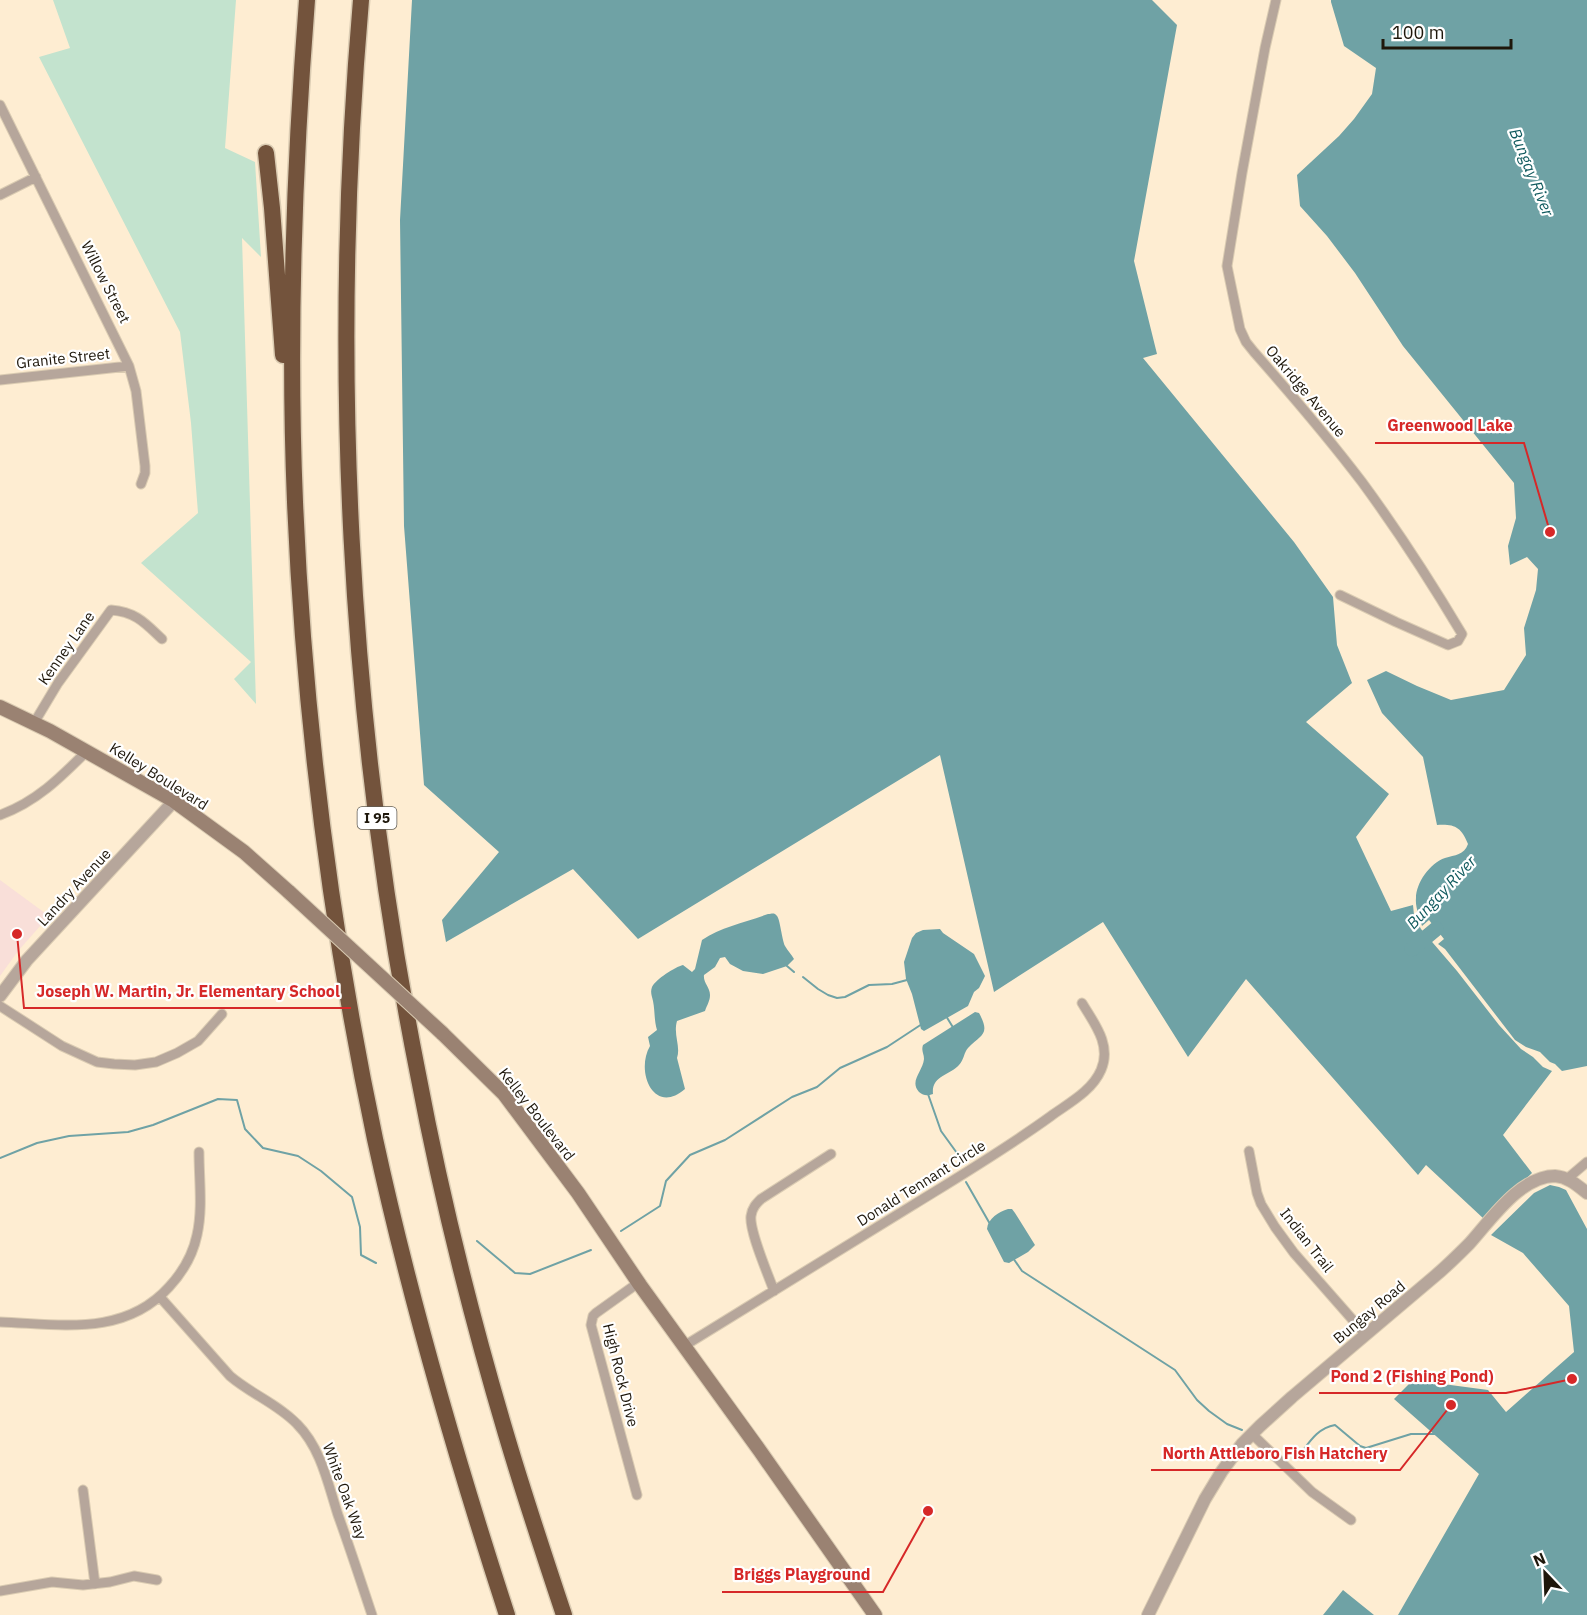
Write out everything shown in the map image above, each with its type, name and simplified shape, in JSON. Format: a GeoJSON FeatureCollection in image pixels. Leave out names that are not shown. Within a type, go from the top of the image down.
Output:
{"type":"FeatureCollection","features":[{"type":"Feature","properties":{"kind":"highway"},"geometry":{"type":"LineString","coordinates":[[295,499],[294,222],[307,0]]}},
{"type":"Feature","properties":{"kind":"highway","name":"I 95"},"geometry":{"type":"LineString","coordinates":[[360,0],[346,277],[347,411],[356,616],[377,820],[406,1011],[448,1214],[500,1413],[564,1615]]}},
{"type":"Feature","properties":{"kind":"highway"},"geometry":{"type":"LineString","coordinates":[[266,153],[295,499],[303,633],[317,777],[335,910],[362,1072],[399,1242],[461,1471],[507,1615]]}},
{"type":"Feature","properties":{"kind":"main road","name":"Kelley Boulevard"},"geometry":{"type":"LineString","coordinates":[[0,707],[34,723],[174,801],[244,852],[442,1033],[504,1094],[578,1193],[638,1282],[875,1615]]}},
{"type":"Feature","properties":{"kind":"street","name":"Oakridge Avenue"},"geometry":{"type":"LineString","coordinates":[[1276,0],[1231,232],[1227,266],[1240,328],[1246,342],[1361,481],[1403,539],[1462,634],[1458,641],[1448,645],[1340,595]]}},
{"type":"Feature","properties":{"kind":"street","name":"Willow Street"},"geometry":{"type":"LineString","coordinates":[[0,105],[129,366],[136,392],[145,466],[141,484]]}},
{"type":"Feature","properties":{"kind":"street"},"geometry":{"type":"LineString","coordinates":[[0,195],[36,177]]}},
{"type":"Feature","properties":{"kind":"street","name":"Granite Street"},"geometry":{"type":"LineString","coordinates":[[0,380],[129,366]]}},
{"type":"Feature","properties":{"kind":"street","name":"Kenney Lane"},"geometry":{"type":"LineString","coordinates":[[34,723],[58,683],[111,610],[124,611],[140,619],[162,639]]}},
{"type":"Feature","properties":{"kind":"street"},"geometry":{"type":"LineString","coordinates":[[0,815],[16,810],[34,799],[87,752]]}},
{"type":"Feature","properties":{"kind":"street","name":"Landry Avenue"},"geometry":{"type":"LineString","coordinates":[[0,996],[27,960],[174,801]]}},
{"type":"Feature","properties":{"kind":"street","name":"Donald Tennant Circle"},"geometry":{"type":"LineString","coordinates":[[684,1346],[995,1155],[1083,1092],[1102,1069],[1105,1052],[1101,1035],[1082,1003]]}},
{"type":"Feature","properties":{"kind":"street"},"geometry":{"type":"LineString","coordinates":[[0,1006],[71,1051],[97,1062],[135,1065],[156,1062],[198,1041],[222,1014]]}},
{"type":"Feature","properties":{"kind":"street","name":"Indian Trail"},"geometry":{"type":"LineString","coordinates":[[1249,1151],[1257,1193],[1275,1227],[1294,1253],[1366,1335]]}},
{"type":"Feature","properties":{"kind":"street"},"geometry":{"type":"LineString","coordinates":[[0,1322],[82,1325],[107,1323],[135,1313],[160,1297],[180,1274],[197,1238],[200,1209],[199,1152]]}},
{"type":"Feature","properties":{"kind":"street"},"geometry":{"type":"LineString","coordinates":[[774,1291],[752,1228],[752,1210],[761,1199],[831,1154]]}},
{"type":"Feature","properties":{"kind":"street"},"geometry":{"type":"LineString","coordinates":[[1587,1162],[1567,1179],[1587,1193]]}},
{"type":"Feature","properties":{"kind":"street","name":"Bungay Road"},"geometry":{"type":"LineString","coordinates":[[1148,1615],[1213,1484],[1233,1455],[1252,1434],[1292,1396],[1454,1259],[1520,1190],[1545,1177],[1556,1176],[1567,1179]]}},
{"type":"Feature","properties":{"kind":"street","name":"High Rock Drive"},"geometry":{"type":"LineString","coordinates":[[637,1495],[591,1325],[596,1313],[638,1282]]}},
{"type":"Feature","properties":{"kind":"street","name":"White Oak Way"},"geometry":{"type":"LineString","coordinates":[[160,1297],[230,1376],[241,1386],[288,1414],[308,1438],[321,1462],[372,1615]]}},
{"type":"Feature","properties":{"kind":"street"},"geometry":{"type":"LineString","coordinates":[[1252,1434],[1312,1492],[1351,1520]]}},
{"type":"Feature","properties":{"kind":"street"},"geometry":{"type":"LineString","coordinates":[[83,1490],[95,1584]]}},
{"type":"Feature","properties":{"kind":"street"},"geometry":{"type":"LineString","coordinates":[[0,1592],[52,1582],[83,1585],[134,1576],[157,1580]]}},
{"type":"Feature","properties":{"kind":"shaded area"},"geometry":{"type":"Polygon","coordinates":[[[0,880],[49,916],[18,951],[0,976],[0,880]]]}},
{"type":"Feature","properties":{"kind":"green space"},"geometry":{"type":"Polygon","coordinates":[[[53,0],[236,0],[225,148],[255,162],[261,257],[242,238],[256,704],[234,679],[251,662],[141,563],[198,513],[191,423],[180,332],[39,57],[70,48],[53,0]]]}},
{"type":"Feature","properties":{"kind":"water"},"geometry":{"type":"Polygon","coordinates":[[[412,0],[1152,0],[1177,25],[1134,261],[1157,354],[1143,358],[1294,542],[1333,597],[1337,645],[1352,683],[1306,722],[1389,794],[1356,837],[1391,911],[1413,905],[1414,915],[1421,929],[1499,1025],[1521,1049],[1543,1067],[1552,1071],[1503,1135],[1532,1173],[1484,1219],[1426,1165],[1418,1175],[1246,979],[1188,1057],[1103,922],[994,992],[940,755],[638,939],[573,869],[446,942],[442,920],[499,852],[424,785],[404,526],[400,220],[412,0]]]}},
{"type":"Feature","properties":{"kind":"water"},"geometry":{"type":"Polygon","coordinates":[[[1331,0],[1587,0],[1587,1066],[1562,1071],[1540,1052],[1515,1040],[1445,949],[1438,944],[1444,939],[1429,920],[1422,926],[1417,909],[1418,886],[1425,874],[1439,861],[1462,852],[1468,844],[1457,828],[1437,825],[1423,757],[1382,713],[1367,680],[1386,671],[1451,700],[1504,690],[1526,655],[1524,628],[1536,590],[1538,569],[1527,557],[1510,565],[1508,546],[1516,518],[1514,483],[1403,346],[1355,273],[1327,236],[1300,206],[1297,175],[1354,119],[1372,94],[1376,68],[1344,46],[1331,0]]]}},
{"type":"Feature","properties":{"kind":"water"},"geometry":{"type":"Polygon","coordinates":[[[768,914],[777,916],[785,946],[794,959],[787,966],[763,974],[743,971],[730,964],[725,957],[720,958],[715,967],[704,975],[710,995],[705,1011],[677,1021],[677,1058],[685,1089],[674,1096],[664,1097],[656,1094],[646,1078],[645,1067],[650,1046],[648,1037],[657,1030],[652,987],[661,977],[680,966],[683,965],[692,972],[695,969],[702,940],[709,935],[768,914]]]}},
{"type":"Feature","properties":{"kind":"water"},"geometry":{"type":"Polygon","coordinates":[[[940,929],[974,954],[985,976],[968,1006],[924,1031],[921,1029],[906,979],[904,962],[916,933],[923,930],[940,929]]]}},
{"type":"Feature","properties":{"kind":"water"},"geometry":{"type":"Polygon","coordinates":[[[975,1012],[979,1013],[983,1020],[983,1034],[967,1050],[959,1065],[935,1083],[933,1094],[926,1095],[919,1092],[915,1084],[924,1059],[923,1045],[975,1012]]]}},
{"type":"Feature","properties":{"kind":"water"},"geometry":{"type":"Polygon","coordinates":[[[1550,1185],[1566,1190],[1587,1229],[1587,1615],[1398,1615],[1479,1474],[1394,1399],[1413,1380],[1488,1390],[1506,1412],[1574,1352],[1569,1306],[1523,1253],[1491,1235],[1534,1193],[1550,1185]]]}},
{"type":"Feature","properties":{"kind":"water"},"geometry":{"type":"Polygon","coordinates":[[[1012,1209],[1015,1213],[1035,1245],[1009,1263],[1004,1262],[987,1229],[992,1219],[1012,1209]]]}},
{"type":"Feature","properties":{"kind":"water"},"geometry":{"type":"Polygon","coordinates":[[[1343,1590],[1374,1615],[1323,1615],[1343,1590]]]}},
{"type":"Feature","properties":{"kind":"waterway","name":"Bungay River"},"geometry":{"type":"LineString","coordinates":[[1412,949],[1436,929]]}},
{"type":"Feature","properties":{"kind":"waterway"},"geometry":{"type":"LineString","coordinates":[[787,966],[794,972]]}},
{"type":"Feature","properties":{"kind":"waterway"},"geometry":{"type":"LineString","coordinates":[[803,977],[818,989],[837,998],[845,997],[869,985],[892,984],[907,980]]}},
{"type":"Feature","properties":{"kind":"waterway"},"geometry":{"type":"LineString","coordinates":[[946,1016],[954,1029]]}},
{"type":"Feature","properties":{"kind":"waterway"},"geometry":{"type":"LineString","coordinates":[[621,1231],[660,1206],[666,1181],[690,1155],[725,1140],[792,1097],[817,1087],[840,1068],[887,1047],[922,1024]]}},
{"type":"Feature","properties":{"kind":"waterway"},"geometry":{"type":"LineString","coordinates":[[928,1094],[941,1131],[962,1160]]}},
{"type":"Feature","properties":{"kind":"waterway"},"geometry":{"type":"LineString","coordinates":[[0,1158],[37,1143],[69,1136],[128,1132],[153,1125],[218,1099],[237,1100],[245,1129],[263,1148],[298,1156],[321,1171],[352,1197],[360,1227],[361,1255],[376,1263]]}},
{"type":"Feature","properties":{"kind":"waterway"},"geometry":{"type":"LineString","coordinates":[[966,1182],[990,1224]]}},
{"type":"Feature","properties":{"kind":"waterway"},"geometry":{"type":"LineString","coordinates":[[477,1241],[515,1273],[530,1274],[591,1250]]}},
{"type":"Feature","properties":{"kind":"waterway"},"geometry":{"type":"LineString","coordinates":[[1013,1258],[1022,1271],[1175,1370],[1197,1400],[1209,1411],[1227,1424],[1242,1430]]}},
{"type":"Feature","properties":{"kind":"waterway"},"geometry":{"type":"LineString","coordinates":[[1298,1457],[1318,1433],[1335,1425],[1360,1446],[1366,1448],[1411,1434],[1437,1434]]}},
{"type":"Feature","properties":{"kind":"place","name":"Greenwood Lake"},"geometry":{"type":"Point","coordinates":[1550,532]}},
{"type":"Feature","properties":{"kind":"place","name":"Joseph W. Martin, Jr. Elementary School"},"geometry":{"type":"Point","coordinates":[17,934]}},
{"type":"Feature","properties":{"kind":"place","name":"Pond 2 (Fishing Pond)"},"geometry":{"type":"Point","coordinates":[1572,1379]}},
{"type":"Feature","properties":{"kind":"place","name":"North Attleboro Fish Hatchery"},"geometry":{"type":"Point","coordinates":[1451,1405]}},
{"type":"Feature","properties":{"kind":"place","name":"Briggs Playground"},"geometry":{"type":"Point","coordinates":[928,1511]}}]}
